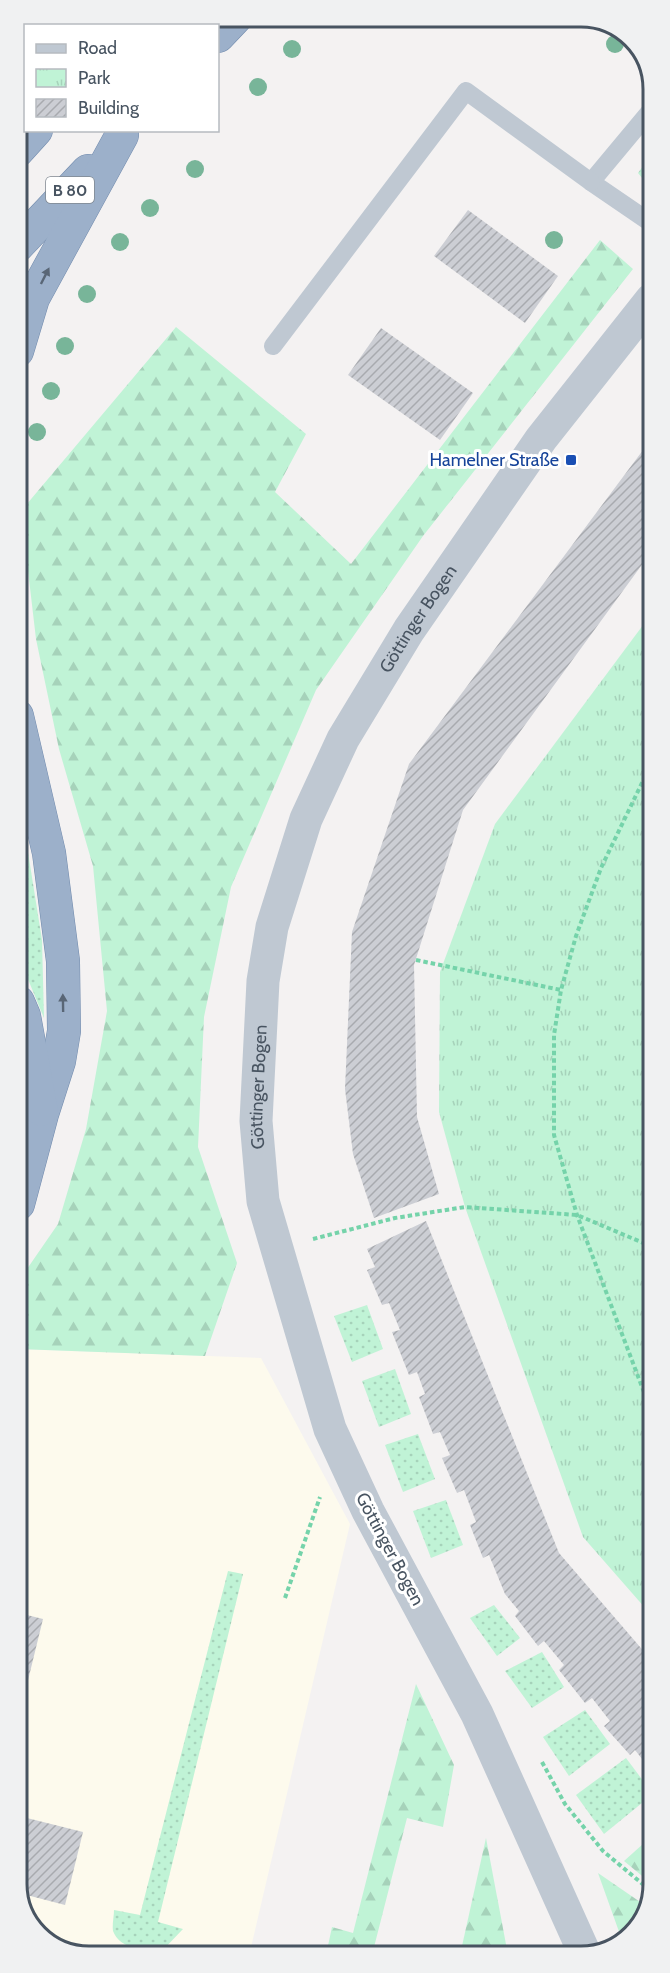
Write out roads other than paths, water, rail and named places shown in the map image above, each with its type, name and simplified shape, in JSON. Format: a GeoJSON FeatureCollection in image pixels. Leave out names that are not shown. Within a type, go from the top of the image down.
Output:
{"type":"FeatureCollection","features":[{"type":"Feature","properties":{"kind":"highway","name":"B 80"},"geometry":{"type":"LineString","coordinates":[[27,235],[124,133]]}},
{"type":"Feature","properties":{"kind":"highway"},"geometry":{"type":"LineString","coordinates":[[27,318],[33,298],[124,133]]}},
{"type":"Feature","properties":{"kind":"highway"},"geometry":{"type":"LineString","coordinates":[[27,759],[49,853],[63,962],[64,1031],[58,1061],[27,1170]]}},
{"type":"Feature","properties":{"kind":"highway"},"geometry":{"type":"LineString","coordinates":[[27,1032],[42,1114]]}},
{"type":"Feature","properties":{"kind":"street","name":"Göttinger Bogen"},"geometry":{"type":"LineString","coordinates":[[581,1946],[477,1714],[368,1511],[330,1429],[263,1201],[256,1121],[263,981],[272,927],[306,819],[343,739],[409,630],[541,439],[643,310]]}},
{"type":"Feature","properties":{"kind":"lane"},"geometry":{"type":"LineString","coordinates":[[273,346],[466,91],[643,218]]}},
{"type":"Feature","properties":{"kind":"lane"},"geometry":{"type":"LineString","coordinates":[[591,182],[643,120]]}},
{"type":"Feature","properties":{"kind":"place","name":"Hamelner Straße"},"geometry":{"type":"Point","coordinates":[571,460]}}]}
